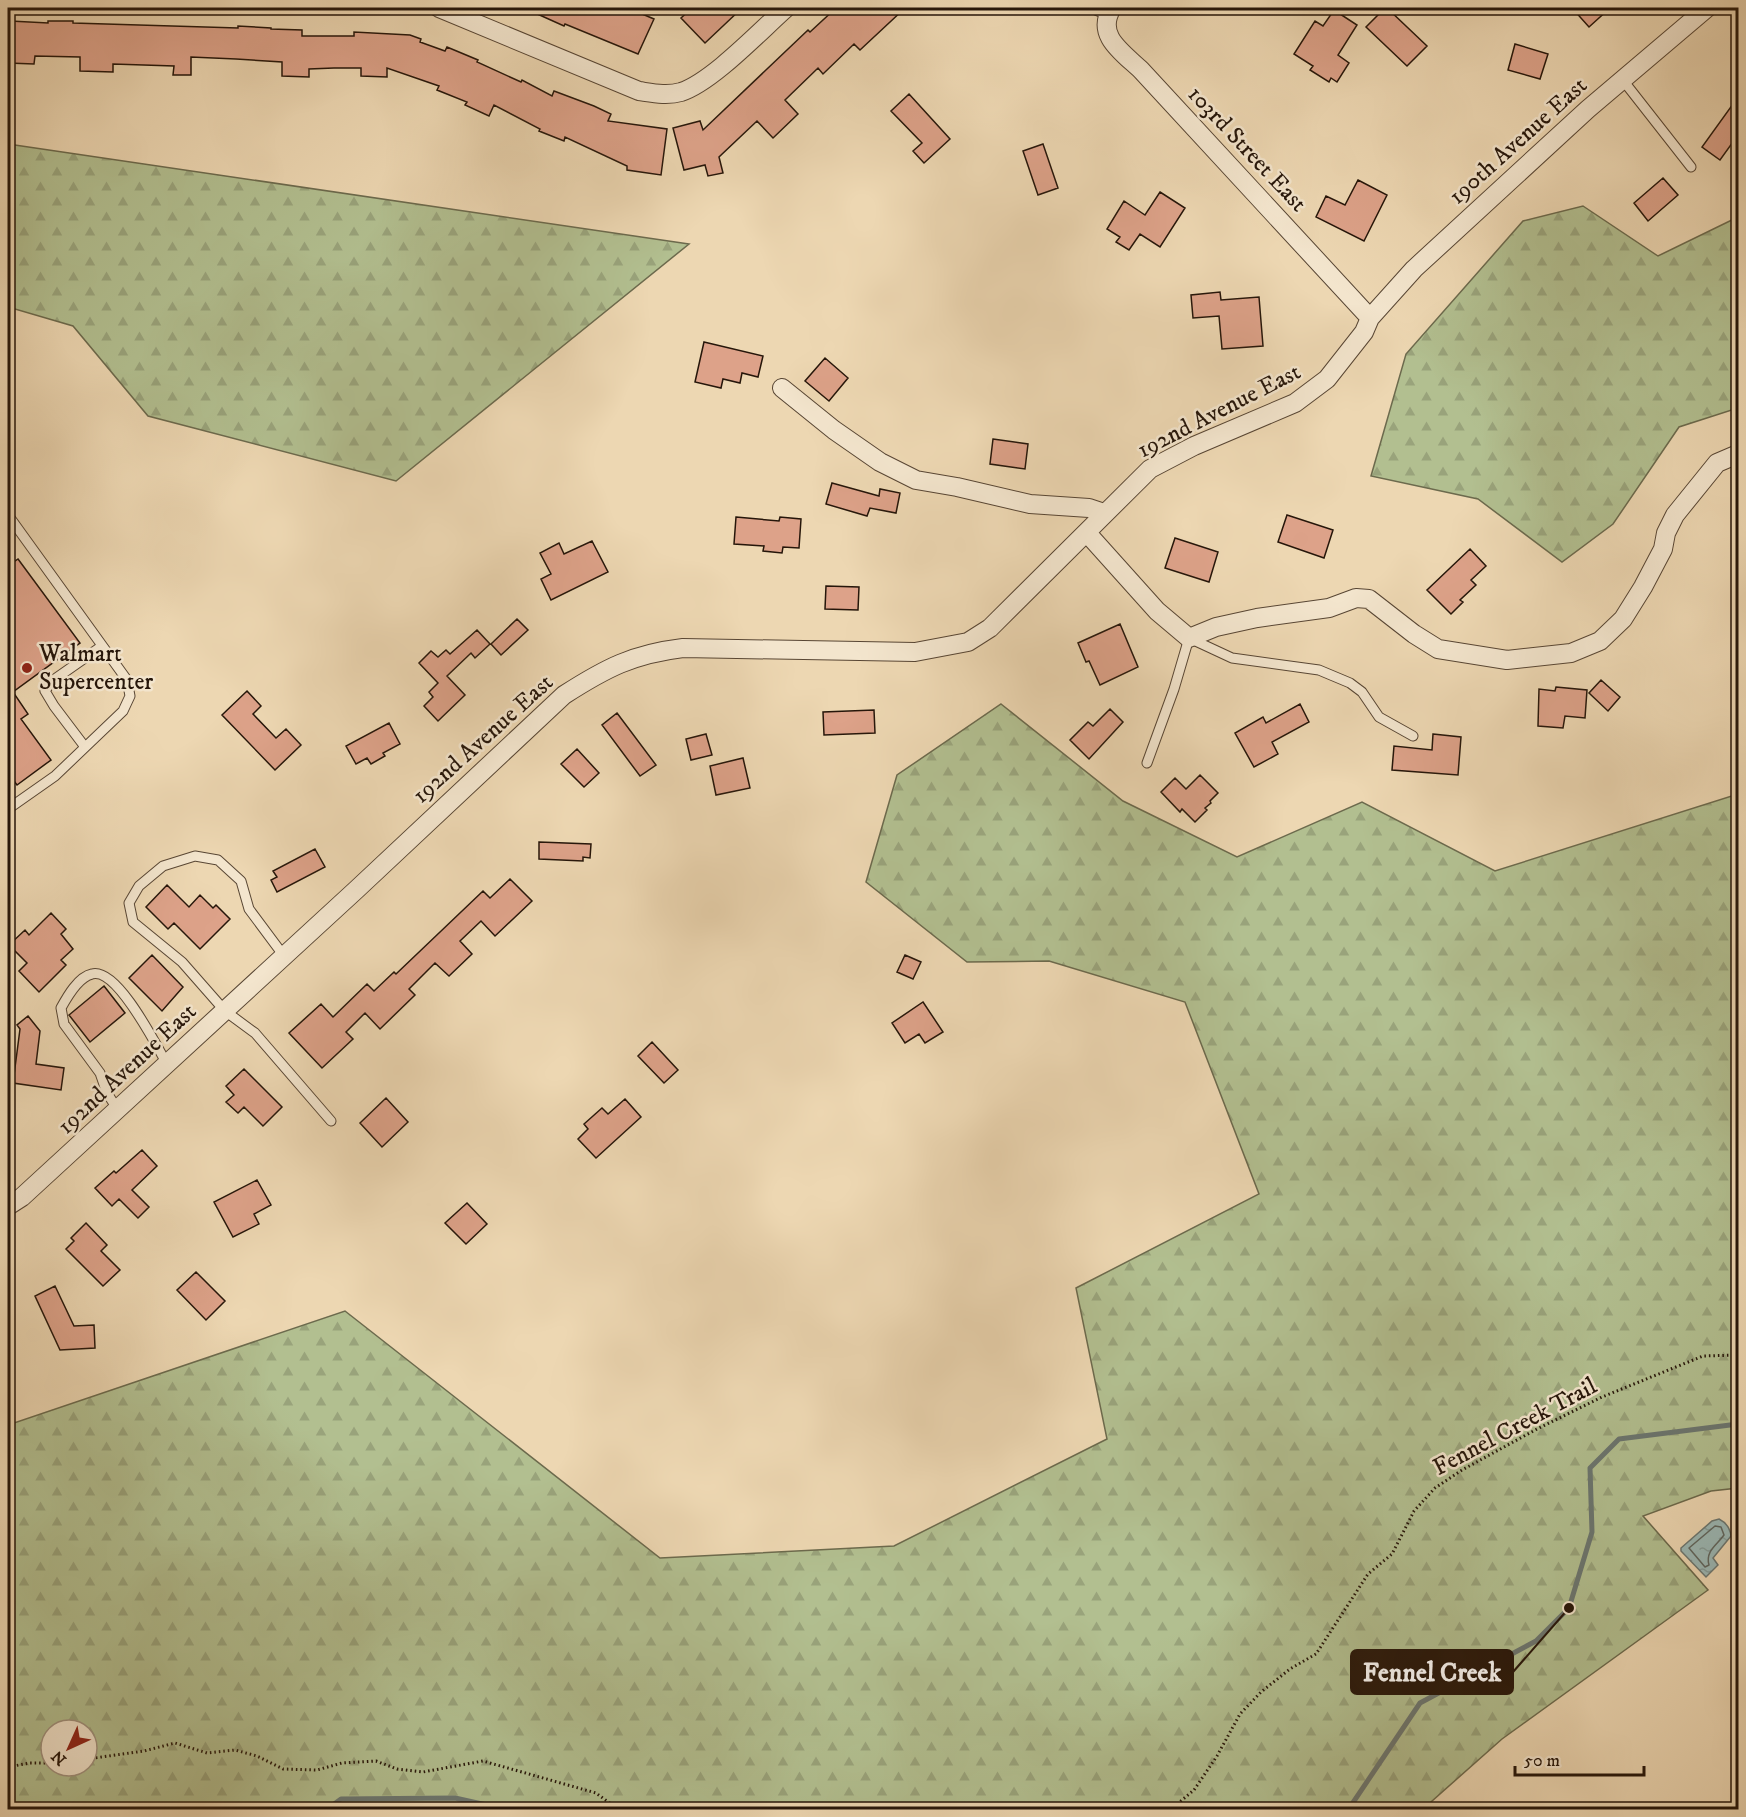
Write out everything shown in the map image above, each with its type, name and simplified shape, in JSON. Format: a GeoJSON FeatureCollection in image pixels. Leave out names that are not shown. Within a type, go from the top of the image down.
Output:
{"type":"FeatureCollection","features":[{"type":"Feature","properties":{"kind":"street"},"geometry":{"type":"LineString","coordinates":[[439,8],[639,91],[668,94],[682,92],[706,80],[786,8]]}},
{"type":"Feature","properties":{"kind":"street","name":"190th Avenue East"},"geometry":{"type":"LineString","coordinates":[[1370,318],[1414,268],[1588,109],[1707,8]]}},
{"type":"Feature","properties":{"kind":"street","name":"103rd Street East"},"geometry":{"type":"LineString","coordinates":[[1103,10],[1110,38],[1119,49],[1370,318]]}},
{"type":"Feature","properties":{"kind":"street","name":"192nd Avenue East"},"geometry":{"type":"LineString","coordinates":[[1104,513],[1150,469],[1168,458],[1295,404],[1307,396],[1327,379],[1350,352],[1364,332],[1370,318]]}},
{"type":"Feature","properties":{"kind":"street"},"geometry":{"type":"LineString","coordinates":[[782,388],[880,462],[916,480],[1030,504],[1089,508],[1104,513],[1087,533],[1157,611],[1189,638],[1216,627],[1257,618],[1329,608],[1356,598],[1369,599],[1414,634],[1438,649],[1507,660],[1571,653],[1600,641],[1623,619],[1643,587],[1663,549],[1666,533],[1674,515],[1718,463],[1738,454]]}},
{"type":"Feature","properties":{"kind":"street","name":"192nd Avenue East"},"geometry":{"type":"LineString","coordinates":[[8,1206],[22,1197],[118,1110],[540,715],[564,695],[590,678],[624,660],[652,652],[683,648],[915,652],[969,642],[990,628],[1087,533]]}},
{"type":"Feature","properties":{"kind":"lane"},"geometry":{"type":"LineString","coordinates":[[1623,79],[1691,166]]}},
{"type":"Feature","properties":{"kind":"lane"},"geometry":{"type":"LineString","coordinates":[[8,515],[127,680],[130,696],[123,711],[55,776],[8,808]]}},
{"type":"Feature","properties":{"kind":"lane"},"geometry":{"type":"LineString","coordinates":[[1147,763],[1174,689],[1189,638],[1232,657],[1319,670],[1350,683],[1362,692],[1379,717],[1413,736]]}},
{"type":"Feature","properties":{"kind":"lane"},"geometry":{"type":"LineString","coordinates":[[85,747],[45,691],[52,681],[102,646]]}},
{"type":"Feature","properties":{"kind":"lane"},"geometry":{"type":"LineString","coordinates":[[284,956],[249,909],[242,881],[218,860],[195,856],[163,866],[139,886],[129,903],[133,922],[182,962],[225,1011],[255,1033],[331,1121]]}},
{"type":"Feature","properties":{"kind":"lane"},"geometry":{"type":"LineString","coordinates":[[118,1110],[107,1093],[100,1073],[64,1024],[61,1008],[79,982],[91,974],[103,974],[117,986],[131,1004],[167,1064]]}},
{"type":"Feature","properties":{"kind":"path","name":"Fennel Creek Trail"},"geometry":{"type":"LineString","coordinates":[[1170,1809],[1194,1790],[1217,1756],[1240,1713],[1261,1692],[1290,1669],[1316,1654],[1368,1574],[1392,1554],[1414,1510],[1435,1488],[1462,1470],[1537,1429],[1602,1397],[1703,1356],[1738,1355]]}},
{"type":"Feature","properties":{"kind":"path"},"geometry":{"type":"LineString","coordinates":[[99,1756],[175,1743],[207,1753],[235,1750],[256,1756],[283,1769],[317,1770],[342,1763],[376,1761],[397,1769],[423,1772],[483,1761],[596,1793],[619,1809]]}},
{"type":"Feature","properties":{"kind":"path"},"geometry":{"type":"LineString","coordinates":[[8,1767],[39,1763]]}},
{"type":"Feature","properties":{"kind":"green space"},"geometry":{"type":"Polygon","coordinates":[[[8,144],[689,244],[396,481],[148,416],[73,326],[8,307],[8,144]]]}},
{"type":"Feature","properties":{"kind":"green space"},"geometry":{"type":"Polygon","coordinates":[[[1583,206],[1658,256],[1738,217],[1738,408],[1679,427],[1613,524],[1562,562],[1478,499],[1371,476],[1406,354],[1523,221],[1583,206]]]}},
{"type":"Feature","properties":{"kind":"green space"},"geometry":{"type":"Polygon","coordinates":[[[1001,704],[1123,801],[1237,857],[1362,802],[1495,871],[1738,794],[1738,1488],[1711,1491],[1643,1516],[1708,1590],[1502,1739],[1423,1809],[8,1809],[8,1425],[345,1311],[660,1558],[894,1546],[1107,1439],[1076,1288],[1259,1194],[1185,1002],[1049,961],[967,962],[866,882],[897,775],[1001,704]]]}},
{"type":"Feature","properties":{"kind":"water"},"geometry":{"type":"Polygon","coordinates":[[[1719,1519],[1728,1526],[1731,1536],[1713,1558],[1718,1565],[1706,1577],[1681,1551],[1681,1548],[1712,1521],[1719,1519]]]}},
{"type":"Feature","properties":{"kind":"building"},"geometry":{"type":"Polygon","coordinates":[[[524,8],[604,8],[618,14],[620,8],[628,8],[654,19],[638,54],[524,8]]]}},
{"type":"Feature","properties":{"kind":"building"},"geometry":{"type":"Polygon","coordinates":[[[692,8],[742,8],[705,43],[681,18],[692,8]]]}},
{"type":"Feature","properties":{"kind":"building"},"geometry":{"type":"Polygon","coordinates":[[[836,8],[905,8],[860,50],[854,44],[823,74],[818,68],[785,100],[798,114],[773,138],[757,121],[719,157],[723,173],[708,176],[705,165],[684,170],[673,128],[700,121],[703,130],[808,30],[810,32],[836,8]]]}},
{"type":"Feature","properties":{"kind":"building"},"geometry":{"type":"Polygon","coordinates":[[[1385,8],[1427,46],[1407,66],[1366,27],[1385,8]]]}},
{"type":"Feature","properties":{"kind":"building"},"geometry":{"type":"Polygon","coordinates":[[[1572,8],[1610,8],[1589,27],[1572,8]]]}},
{"type":"Feature","properties":{"kind":"building"},"geometry":{"type":"Polygon","coordinates":[[[1334,10],[1357,25],[1338,55],[1349,63],[1337,82],[1331,78],[1329,82],[1310,70],[1313,66],[1294,54],[1315,21],[1323,26],[1334,10]]]}},
{"type":"Feature","properties":{"kind":"building"},"geometry":{"type":"Polygon","coordinates":[[[10,21],[48,23],[48,21],[73,21],[73,23],[238,28],[238,26],[302,30],[302,36],[354,36],[354,32],[410,35],[421,39],[420,42],[445,51],[447,47],[478,60],[477,62],[521,82],[522,80],[552,96],[554,91],[594,106],[611,114],[608,121],[667,129],[661,175],[627,170],[627,166],[565,137],[564,141],[539,131],[540,129],[494,105],[489,116],[465,105],[467,102],[437,90],[439,86],[387,68],[387,77],[361,76],[361,68],[334,68],[309,69],[309,77],[282,76],[282,62],[236,59],[191,57],[191,75],[173,75],[174,66],[113,64],[113,72],[80,71],[80,57],[35,56],[34,64],[8,63],[10,21]]]}},
{"type":"Feature","properties":{"kind":"building"},"geometry":{"type":"Polygon","coordinates":[[[1515,44],[1548,54],[1540,79],[1508,70],[1515,44]]]}},
{"type":"Feature","properties":{"kind":"building"},"geometry":{"type":"Polygon","coordinates":[[[909,94],[950,139],[924,163],[913,151],[922,143],[891,111],[909,94]]]}},
{"type":"Feature","properties":{"kind":"building"},"geometry":{"type":"Polygon","coordinates":[[[1738,97],[1738,135],[1720,160],[1702,147],[1738,97]]]}},
{"type":"Feature","properties":{"kind":"building"},"geometry":{"type":"Polygon","coordinates":[[[1043,144],[1058,188],[1038,195],[1023,151],[1043,144]]]}},
{"type":"Feature","properties":{"kind":"building"},"geometry":{"type":"Polygon","coordinates":[[[1663,178],[1678,195],[1648,221],[1634,203],[1663,178]]]}},
{"type":"Feature","properties":{"kind":"building"},"geometry":{"type":"Polygon","coordinates":[[[1358,180],[1387,195],[1364,241],[1316,217],[1326,196],[1345,205],[1358,180]]]}},
{"type":"Feature","properties":{"kind":"building"},"geometry":{"type":"Polygon","coordinates":[[[1160,192],[1185,208],[1160,247],[1140,234],[1129,250],[1116,242],[1120,237],[1107,229],[1124,201],[1145,215],[1160,192]]]}},
{"type":"Feature","properties":{"kind":"building"},"geometry":{"type":"Polygon","coordinates":[[[1220,292],[1221,300],[1259,297],[1263,346],[1222,349],[1219,316],[1193,318],[1191,295],[1220,292]]]}},
{"type":"Feature","properties":{"kind":"building"},"geometry":{"type":"Polygon","coordinates":[[[704,342],[763,356],[758,377],[742,373],[740,383],[723,379],[721,388],[695,382],[704,342]]]}},
{"type":"Feature","properties":{"kind":"building"},"geometry":{"type":"Polygon","coordinates":[[[825,358],[848,378],[829,401],[805,381],[825,358]]]}},
{"type":"Feature","properties":{"kind":"building"},"geometry":{"type":"Polygon","coordinates":[[[993,439],[1028,444],[1025,469],[990,464],[993,439]]]}},
{"type":"Feature","properties":{"kind":"building"},"geometry":{"type":"Polygon","coordinates":[[[832,483],[879,496],[880,489],[900,493],[896,513],[870,508],[867,516],[826,504],[832,483]]]}},
{"type":"Feature","properties":{"kind":"building"},"geometry":{"type":"Polygon","coordinates":[[[1287,515],[1333,530],[1324,558],[1278,542],[1287,515]]]}},
{"type":"Feature","properties":{"kind":"building"},"geometry":{"type":"Polygon","coordinates":[[[736,517],[779,521],[780,517],[801,519],[799,548],[783,547],[782,553],[763,551],[764,546],[734,544],[736,517]]]}},
{"type":"Feature","properties":{"kind":"building"},"geometry":{"type":"Polygon","coordinates":[[[1175,538],[1218,552],[1209,582],[1165,568],[1175,538]]]}},
{"type":"Feature","properties":{"kind":"building"},"geometry":{"type":"Polygon","coordinates":[[[592,541],[608,572],[551,600],[541,579],[551,574],[540,553],[559,543],[564,554],[592,541]]]}},
{"type":"Feature","properties":{"kind":"building"},"geometry":{"type":"Polygon","coordinates":[[[1470,549],[1486,566],[1471,580],[1476,585],[1460,600],[1463,602],[1451,614],[1427,590],[1470,549]]]}},
{"type":"Feature","properties":{"kind":"building","name":"Walmart Supercenter"},"geometry":{"type":"Polygon","coordinates":[[[18,559],[80,643],[13,692],[28,714],[21,719],[51,760],[17,785],[8,773],[8,566],[18,559]]]}},
{"type":"Feature","properties":{"kind":"building"},"geometry":{"type":"Polygon","coordinates":[[[826,586],[859,587],[858,610],[825,609],[826,586]]]}},
{"type":"Feature","properties":{"kind":"building"},"geometry":{"type":"Polygon","coordinates":[[[517,619],[528,630],[501,655],[491,644],[517,619]]]}},
{"type":"Feature","properties":{"kind":"building"},"geometry":{"type":"Polygon","coordinates":[[[1120,624],[1138,667],[1100,685],[1078,643],[1120,624]]]}},
{"type":"Feature","properties":{"kind":"building"},"geometry":{"type":"Polygon","coordinates":[[[477,630],[490,644],[475,658],[471,653],[447,676],[465,695],[438,721],[424,706],[433,697],[429,692],[438,683],[419,663],[431,651],[438,657],[446,650],[450,654],[477,630]]]}},
{"type":"Feature","properties":{"kind":"building"},"geometry":{"type":"Polygon","coordinates":[[[1601,680],[1620,697],[1608,711],[1589,693],[1601,680]]]}},
{"type":"Feature","properties":{"kind":"building"},"geometry":{"type":"Polygon","coordinates":[[[1556,687],[1587,690],[1585,718],[1565,716],[1563,728],[1538,726],[1539,689],[1555,691],[1556,687]]]}},
{"type":"Feature","properties":{"kind":"building"},"geometry":{"type":"Polygon","coordinates":[[[247,691],[261,706],[253,714],[276,738],[286,729],[301,745],[275,770],[222,715],[247,691]]]}},
{"type":"Feature","properties":{"kind":"building"},"geometry":{"type":"Polygon","coordinates":[[[1300,704],[1309,722],[1272,742],[1278,754],[1254,767],[1235,733],[1263,717],[1266,723],[1300,704]]]}},
{"type":"Feature","properties":{"kind":"building"},"geometry":{"type":"Polygon","coordinates":[[[1110,709],[1123,722],[1089,759],[1070,740],[1088,722],[1093,726],[1110,709]]]}},
{"type":"Feature","properties":{"kind":"building"},"geometry":{"type":"Polygon","coordinates":[[[874,710],[875,733],[824,735],[823,712],[874,710]]]}},
{"type":"Feature","properties":{"kind":"building"},"geometry":{"type":"Polygon","coordinates":[[[617,713],[656,765],[640,776],[602,725],[617,713]]]}},
{"type":"Feature","properties":{"kind":"building"},"geometry":{"type":"Polygon","coordinates":[[[389,723],[400,744],[383,753],[385,756],[371,764],[367,758],[356,764],[346,746],[389,723]]]}},
{"type":"Feature","properties":{"kind":"building"},"geometry":{"type":"Polygon","coordinates":[[[706,734],[712,755],[691,760],[686,739],[706,734]]]}},
{"type":"Feature","properties":{"kind":"building"},"geometry":{"type":"Polygon","coordinates":[[[1433,734],[1461,737],[1458,775],[1392,770],[1394,746],[1432,750],[1433,734]]]}},
{"type":"Feature","properties":{"kind":"building"},"geometry":{"type":"Polygon","coordinates":[[[577,749],[599,773],[584,787],[561,764],[577,749]]]}},
{"type":"Feature","properties":{"kind":"building"},"geometry":{"type":"Polygon","coordinates":[[[743,758],[750,788],[716,795],[710,766],[743,758]]]}},
{"type":"Feature","properties":{"kind":"building"},"geometry":{"type":"Polygon","coordinates":[[[1200,775],[1218,793],[1205,808],[1207,810],[1195,822],[1182,809],[1180,812],[1161,792],[1175,778],[1186,789],[1200,775]]]}},
{"type":"Feature","properties":{"kind":"building"},"geometry":{"type":"Polygon","coordinates":[[[539,842],[591,844],[590,858],[583,857],[583,861],[539,859],[539,842]]]}},
{"type":"Feature","properties":{"kind":"building"},"geometry":{"type":"Polygon","coordinates":[[[315,849],[325,867],[277,892],[271,880],[277,877],[273,871],[315,849]]]}},
{"type":"Feature","properties":{"kind":"building"},"geometry":{"type":"Polygon","coordinates":[[[510,879],[532,901],[495,936],[481,921],[460,941],[472,954],[449,976],[435,963],[409,989],[415,995],[380,1029],[365,1013],[346,1032],[353,1039],[322,1068],[289,1033],[321,1004],[333,1017],[367,984],[374,991],[394,972],[396,974],[483,891],[490,898],[510,879]]]}},
{"type":"Feature","properties":{"kind":"building"},"geometry":{"type":"Polygon","coordinates":[[[167,885],[189,907],[200,895],[213,908],[216,905],[230,919],[200,949],[174,923],[168,929],[146,907],[167,885]]]}},
{"type":"Feature","properties":{"kind":"building"},"geometry":{"type":"Polygon","coordinates":[[[51,913],[66,929],[61,934],[73,949],[61,960],[66,965],[39,992],[19,971],[27,963],[9,945],[25,930],[29,935],[51,913]]]}},
{"type":"Feature","properties":{"kind":"building"},"geometry":{"type":"Polygon","coordinates":[[[152,955],[183,987],[162,1011],[129,978],[152,955]]]}},
{"type":"Feature","properties":{"kind":"building"},"geometry":{"type":"Polygon","coordinates":[[[905,955],[921,962],[913,979],[897,972],[905,955]]]}},
{"type":"Feature","properties":{"kind":"building"},"geometry":{"type":"Polygon","coordinates":[[[104,986],[125,1013],[90,1042],[69,1015],[104,986]]]}},
{"type":"Feature","properties":{"kind":"building"},"geometry":{"type":"Polygon","coordinates":[[[923,1002],[943,1032],[925,1043],[919,1034],[905,1043],[892,1023],[923,1002]]]}},
{"type":"Feature","properties":{"kind":"building"},"geometry":{"type":"Polygon","coordinates":[[[28,1016],[40,1031],[36,1064],[64,1068],[61,1090],[13,1083],[20,1029],[17,1025],[28,1016]]]}},
{"type":"Feature","properties":{"kind":"building"},"geometry":{"type":"Polygon","coordinates":[[[652,1042],[678,1070],[664,1083],[638,1056],[652,1042]]]}},
{"type":"Feature","properties":{"kind":"building"},"geometry":{"type":"Polygon","coordinates":[[[244,1069],[282,1107],[263,1126],[244,1107],[238,1113],[226,1102],[234,1095],[226,1086],[244,1069]]]}},
{"type":"Feature","properties":{"kind":"building"},"geometry":{"type":"Polygon","coordinates":[[[386,1098],[408,1122],[382,1147],[360,1123],[386,1098]]]}},
{"type":"Feature","properties":{"kind":"building"},"geometry":{"type":"Polygon","coordinates":[[[625,1099],[641,1117],[596,1158],[578,1139],[588,1129],[584,1124],[602,1108],[608,1114],[625,1099]]]}},
{"type":"Feature","properties":{"kind":"building"},"geometry":{"type":"Polygon","coordinates":[[[142,1150],[157,1166],[132,1190],[149,1207],[138,1218],[119,1199],[112,1206],[95,1188],[142,1150]]]}},
{"type":"Feature","properties":{"kind":"building"},"geometry":{"type":"Polygon","coordinates":[[[257,1180],[271,1205],[254,1214],[259,1224],[233,1237],[214,1202],[257,1180]]]}},
{"type":"Feature","properties":{"kind":"building"},"geometry":{"type":"Polygon","coordinates":[[[467,1203],[487,1224],[466,1244],[445,1223],[467,1203]]]}},
{"type":"Feature","properties":{"kind":"building"},"geometry":{"type":"Polygon","coordinates":[[[86,1223],[107,1245],[101,1251],[120,1270],[103,1286],[66,1249],[74,1241],[71,1238],[86,1223]]]}},
{"type":"Feature","properties":{"kind":"building"},"geometry":{"type":"Polygon","coordinates":[[[196,1272],[225,1301],[206,1320],[177,1290],[196,1272]]]}},
{"type":"Feature","properties":{"kind":"building"},"geometry":{"type":"Polygon","coordinates":[[[55,1286],[74,1326],[94,1325],[95,1348],[60,1350],[35,1296],[55,1286]]]}},
{"type":"Feature","properties":{"kind":"waterway"},"geometry":{"type":"LineString","coordinates":[[1348,1810],[1420,1703],[1536,1641],[1569,1608],[1592,1532],[1590,1468],[1619,1439],[1738,1424]]}},
{"type":"Feature","properties":{"kind":"waterway"},"geometry":{"type":"LineString","coordinates":[[326,1810],[341,1799],[455,1798],[509,1810]]}},
{"type":"Feature","properties":{"kind":"place","name":"Walmart Supercenter"},"geometry":{"type":"Point","coordinates":[27,668]}},
{"type":"Feature","properties":{"kind":"place","name":"Fennel Creek"},"geometry":{"type":"Point","coordinates":[1569,1608]}}]}
